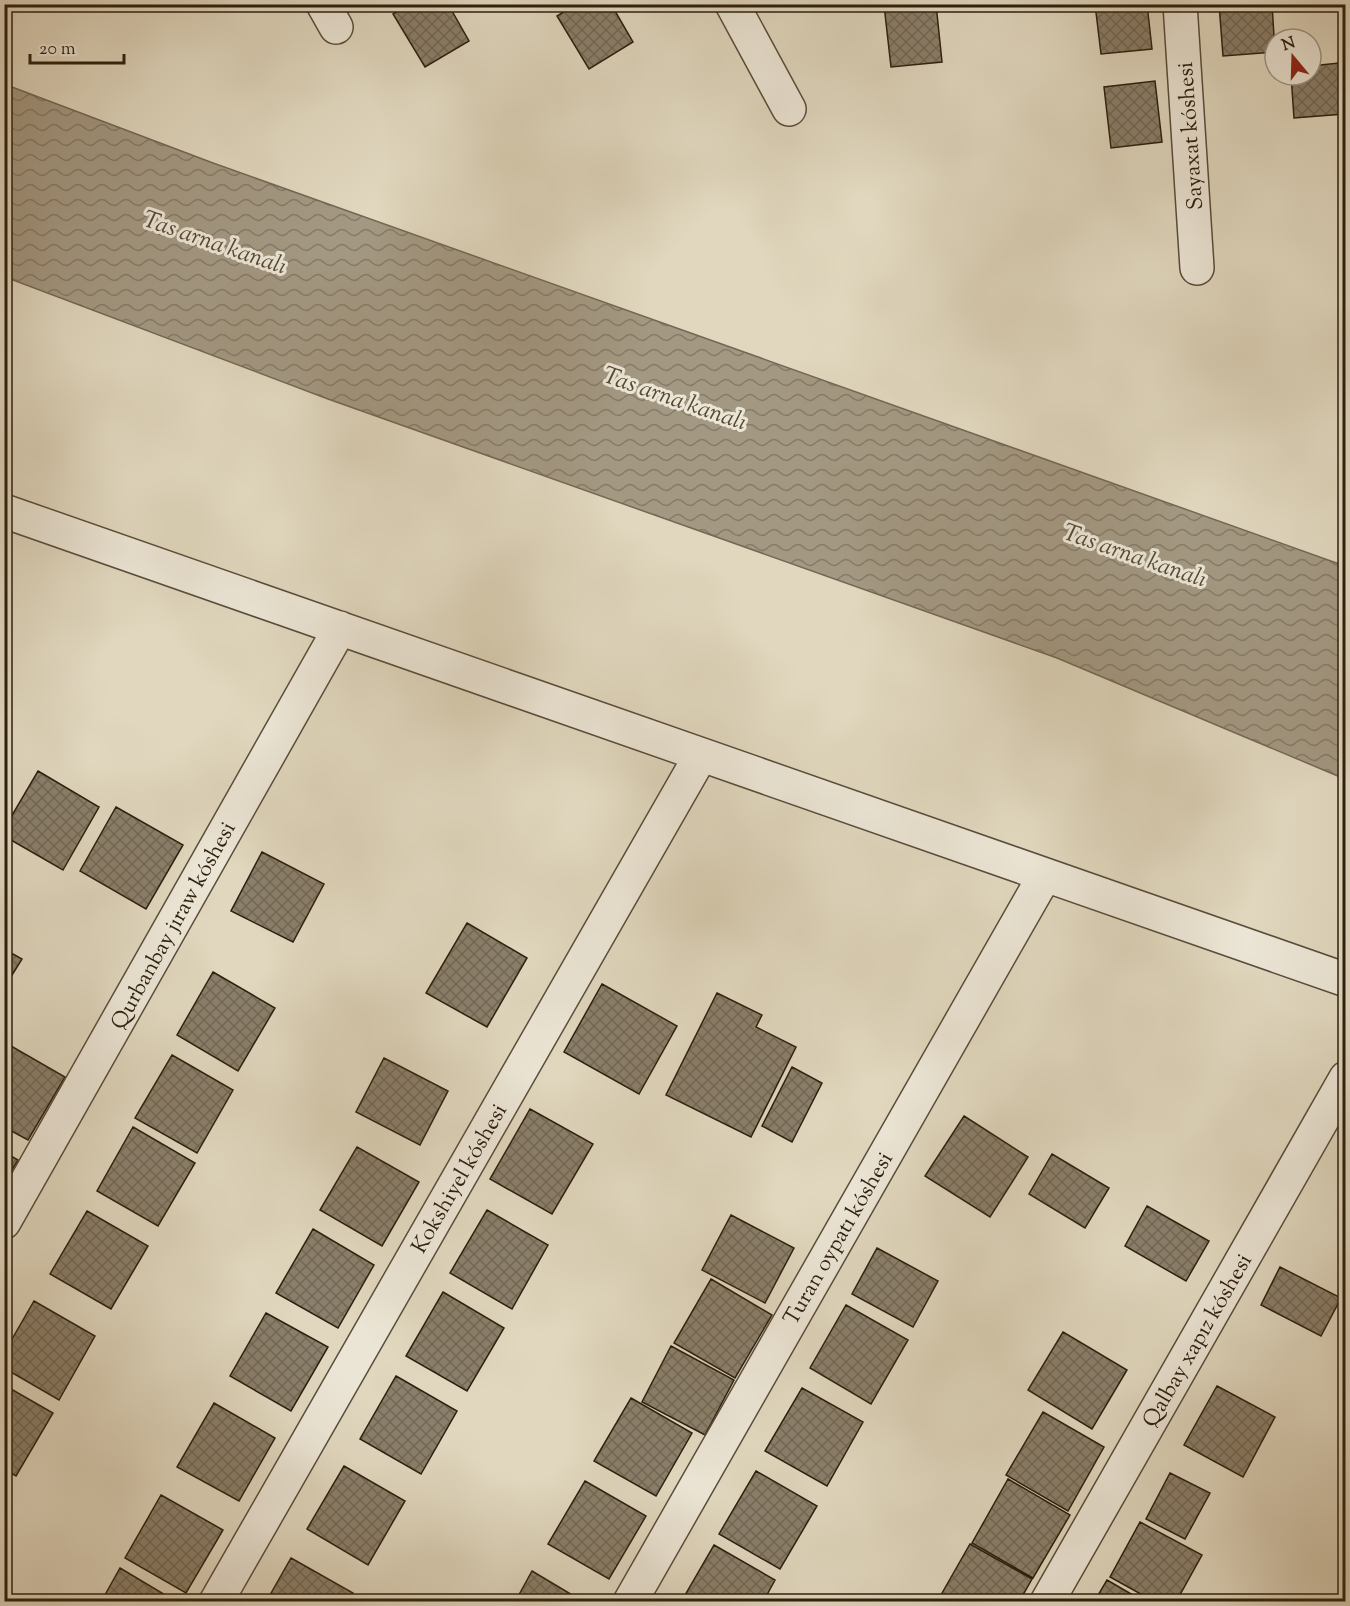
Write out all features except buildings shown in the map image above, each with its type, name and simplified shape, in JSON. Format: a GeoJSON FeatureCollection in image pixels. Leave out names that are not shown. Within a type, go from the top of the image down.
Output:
{"type":"FeatureCollection","features":[{"type":"Feature","properties":{"kind":"street"},"geometry":{"type":"LineString","coordinates":[[732,4],[789,109]]}},
{"type":"Feature","properties":{"kind":"street","name":"Sayaxat kóshesi"},"geometry":{"type":"LineString","coordinates":[[1180,4],[1197,268]]}},
{"type":"Feature","properties":{"kind":"street"},"geometry":{"type":"LineString","coordinates":[[6,514],[340,628],[1346,980]]}},
{"type":"Feature","properties":{"kind":"street","name":"Qurbanbay jıraw kóshesi"},"geometry":{"type":"LineString","coordinates":[[4,1222],[340,628]]}},
{"type":"Feature","properties":{"kind":"street","name":"Kokshiyel kóshesi"},"geometry":{"type":"LineString","coordinates":[[216,1602],[701,755]]}},
{"type":"Feature","properties":{"kind":"street","name":"Turan oypatı kóshesi"},"geometry":{"type":"LineString","coordinates":[[630,1602],[1045,875]]}},
{"type":"Feature","properties":{"kind":"street","name":"Qalbay xapız kóshesi"},"geometry":{"type":"LineString","coordinates":[[1047,1602],[1346,1078]]}},
{"type":"Feature","properties":{"kind":"water","name":"Tas arna kanalı"},"geometry":{"type":"Polygon","coordinates":[[[4,84],[213,163],[1345,566],[1345,779],[1057,658],[328,399],[5,277],[4,84]]]}}]}
